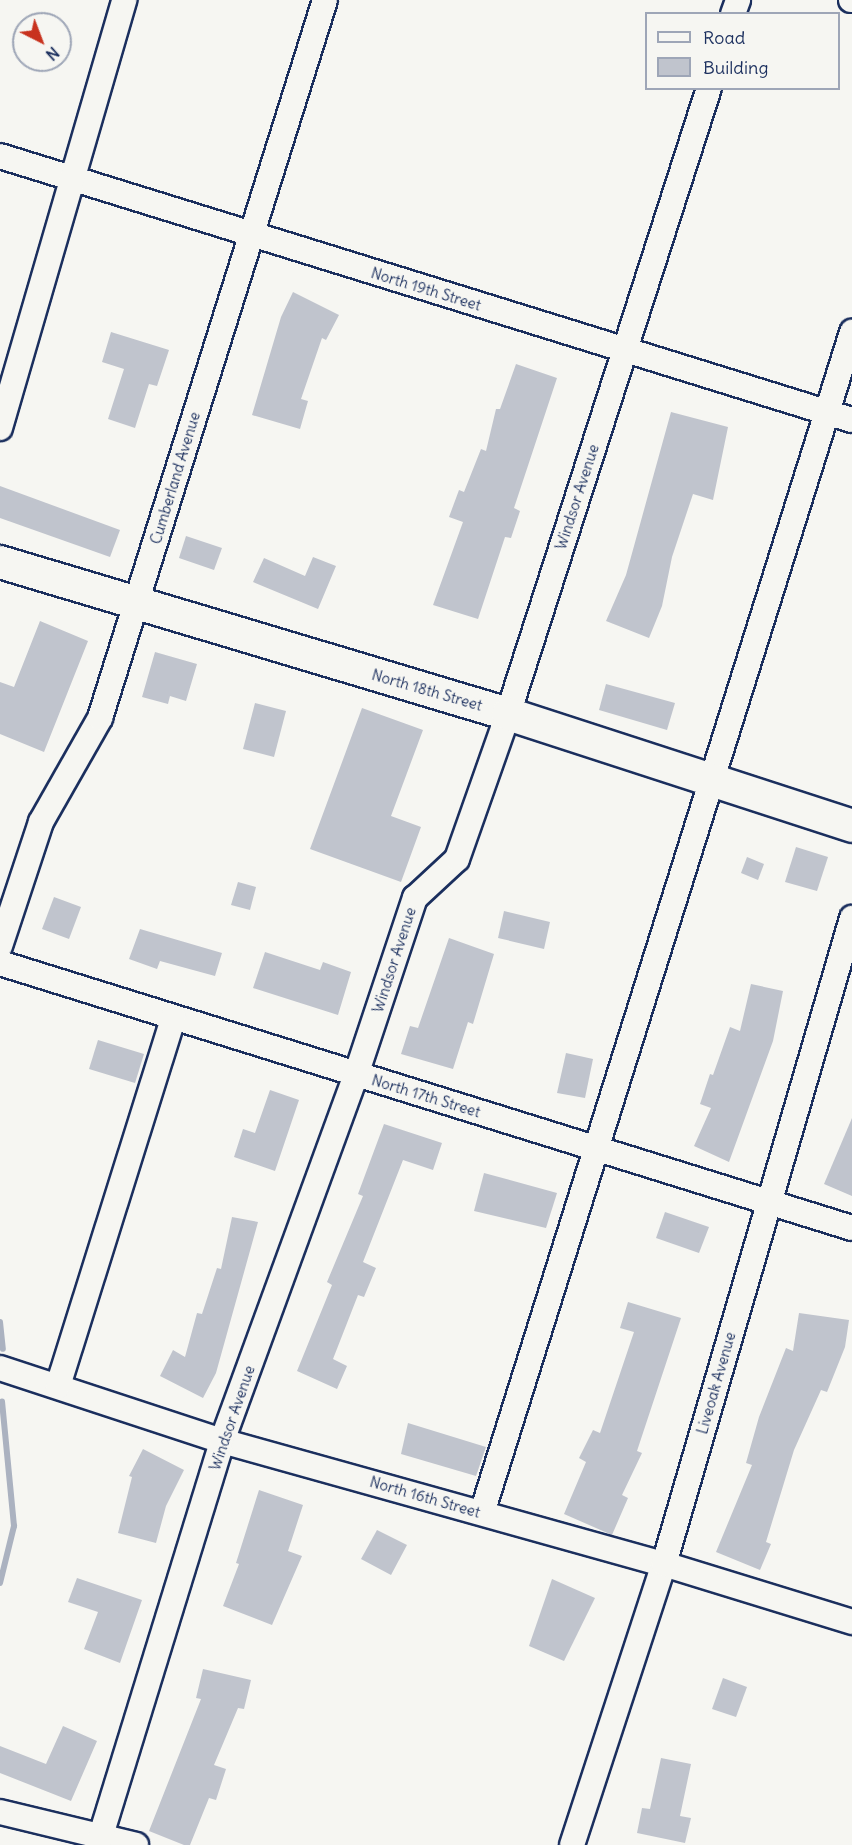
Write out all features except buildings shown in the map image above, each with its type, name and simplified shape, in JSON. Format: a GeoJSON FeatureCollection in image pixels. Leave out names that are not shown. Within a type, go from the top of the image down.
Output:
{"type":"FeatureCollection","features":[{"type":"Feature","properties":{"kind":"main road","name":"North 18th Street"},"geometry":{"type":"LineString","coordinates":[[0,562],[137,605],[508,714],[852,826]]}},
{"type":"Feature","properties":{"kind":"street"},"geometry":{"type":"LineString","coordinates":[[0,429],[70,178],[124,0]]}},
{"type":"Feature","properties":{"kind":"street","name":"Cumberland Avenue"},"geometry":{"type":"LineString","coordinates":[[0,946],[41,822],[100,718],[137,605],[249,233],[325,0]]}},
{"type":"Feature","properties":{"kind":"street","name":"Windsor Avenue"},"geometry":{"type":"LineString","coordinates":[[99,1841],[222,1441],[356,1075],[415,898],[457,859],[508,714],[708,90]]}},
{"type":"Feature","properties":{"kind":"street","name":"North 19th Street"},"geometry":{"type":"LineString","coordinates":[[0,156],[852,420]]}},
{"type":"Feature","properties":{"kind":"street"},"geometry":{"type":"LineString","coordinates":[[482,1513],[709,780],[852,332]]}},
{"type":"Feature","properties":{"kind":"street","name":"Liveoak Avenue"},"geometry":{"type":"LineString","coordinates":[[572,1845],[664,1564],[767,1203],[852,918]]}},
{"type":"Feature","properties":{"kind":"street","name":"North 17th Street"},"geometry":{"type":"LineString","coordinates":[[0,963],[852,1228]]}},
{"type":"Feature","properties":{"kind":"street"},"geometry":{"type":"LineString","coordinates":[[58,1386],[173,1018]]}},
{"type":"Feature","properties":{"kind":"street","name":"North 16th Street"},"geometry":{"type":"LineString","coordinates":[[0,1368],[222,1441],[664,1564],[852,1622]]}},
{"type":"Feature","properties":{"kind":"street"},"geometry":{"type":"LineString","coordinates":[[0,1812],[99,1841],[136,1845]]}},
{"type":"Feature","properties":{"kind":"waterway"},"geometry":{"type":"LineString","coordinates":[[0,1322],[3,1349]]}},
{"type":"Feature","properties":{"kind":"waterway"},"geometry":{"type":"LineString","coordinates":[[0,1583],[14,1526],[2,1402]]}}]}
